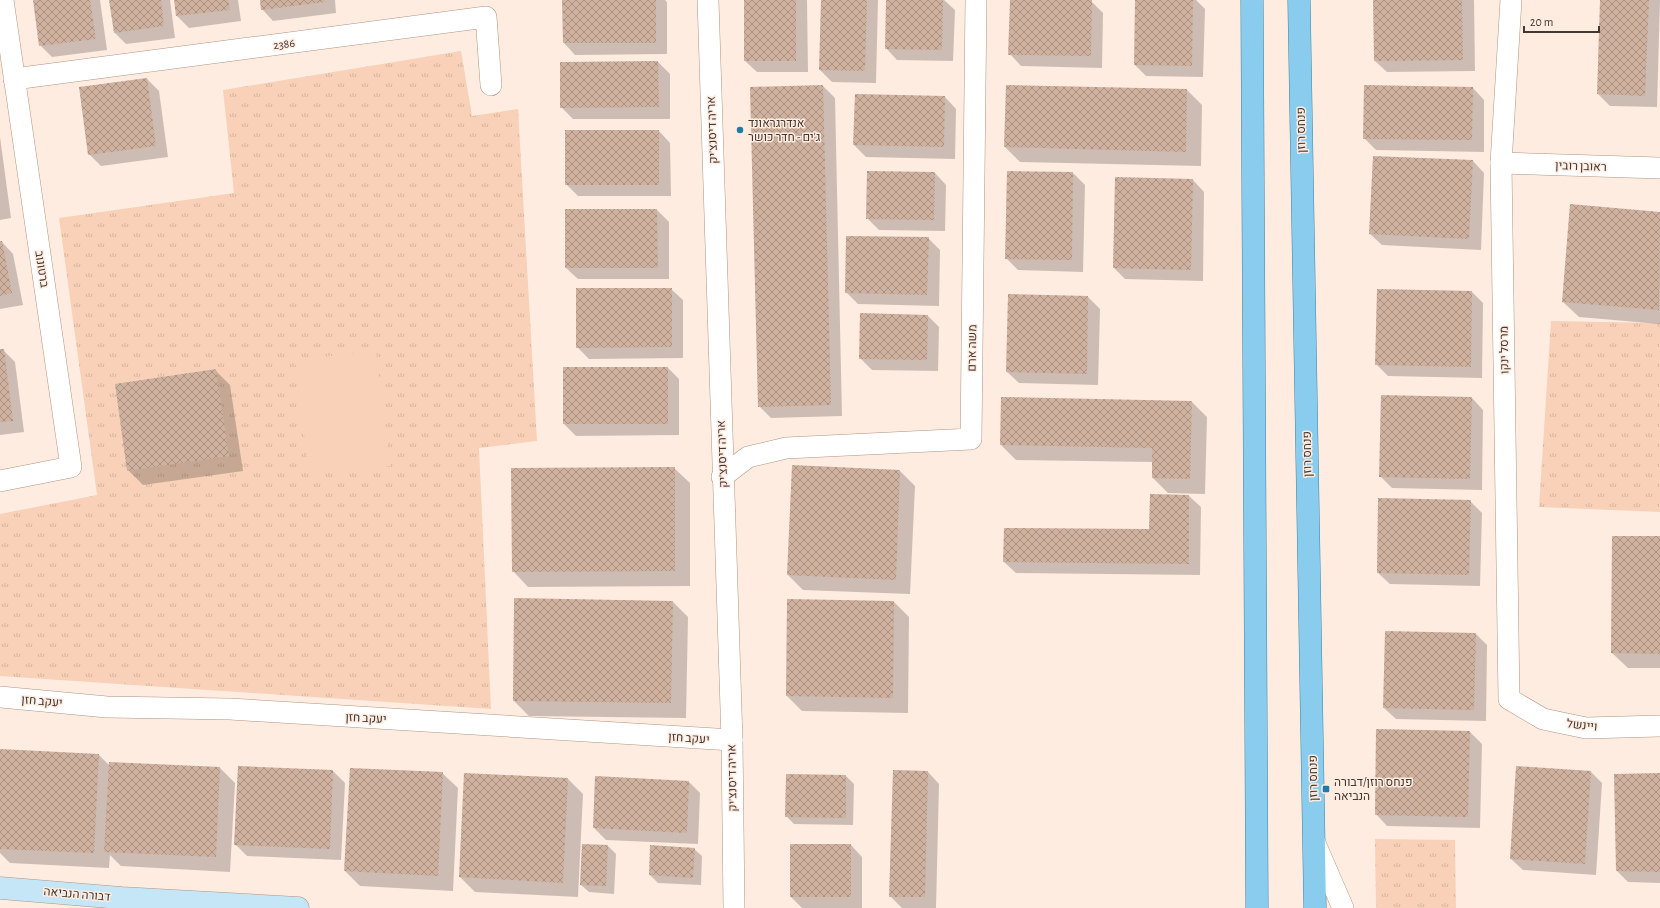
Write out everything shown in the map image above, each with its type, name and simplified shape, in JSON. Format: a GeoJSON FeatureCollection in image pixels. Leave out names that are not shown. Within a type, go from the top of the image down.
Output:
{"type":"FeatureCollection","features":[{"type":"Feature","properties":{"kind":"main road"},"geometry":{"type":"LineString","coordinates":[[1252,0],[1257,908]]}},
{"type":"Feature","properties":{"kind":"main road","name":"פנחס רוזן"},"geometry":{"type":"LineString","coordinates":[[1299,0],[1315,908]]}},
{"type":"Feature","properties":{"kind":"street","name":"ברטונוב"},"geometry":{"type":"LineString","coordinates":[[0,481],[71,467],[3,0]]}},
{"type":"Feature","properties":{"kind":"street","name":"אריה דיסנצ'יק"},"geometry":{"type":"LineString","coordinates":[[708,0],[722,477],[732,740],[734,908]]}},
{"type":"Feature","properties":{"kind":"street","name":"משה ארם"},"geometry":{"type":"LineString","coordinates":[[722,477],[748,457],[786,448],[971,440],[976,0]]}},
{"type":"Feature","properties":{"kind":"street","name":"מרסל ינקו"},"geometry":{"type":"LineString","coordinates":[[1509,699],[1502,163],[1511,0]]}},
{"type":"Feature","properties":{"kind":"street","name":"2386"},"geometry":{"type":"LineString","coordinates":[[14,79],[486,17],[492,85]]}},
{"type":"Feature","properties":{"kind":"street","name":"ראובן רובין"},"geometry":{"type":"LineString","coordinates":[[1502,163],[1660,168]]}},
{"type":"Feature","properties":{"kind":"street","name":"יעקב חזן"},"geometry":{"type":"LineString","coordinates":[[0,697],[107,707],[230,709],[732,740]]}},
{"type":"Feature","properties":{"kind":"street","name":"ויינשל"},"geometry":{"type":"LineString","coordinates":[[1509,699],[1543,719],[1586,728],[1660,726]]}},
{"type":"Feature","properties":{"kind":"street"},"geometry":{"type":"LineString","coordinates":[[1314,840],[1343,908]]}},
{"type":"Feature","properties":{"kind":"street","name":"דבורה הנביאה"},"geometry":{"type":"LineString","coordinates":[[0,888],[121,898],[298,908]]}},
{"type":"Feature","properties":{"kind":"green space"},"geometry":{"type":"Polygon","coordinates":[[[461,51],[472,116],[518,109],[537,441],[479,448],[491,709],[0,676],[0,514],[97,495],[59,218],[234,193],[223,90],[461,51]]]}},
{"type":"Feature","properties":{"kind":"green space"},"geometry":{"type":"Polygon","coordinates":[[[1551,321],[1660,323],[1660,512],[1539,507],[1551,321]]]}},
{"type":"Feature","properties":{"kind":"green space"},"geometry":{"type":"Polygon","coordinates":[[[376,351],[390,466],[309,473],[295,360],[376,351]]]}},
{"type":"Feature","properties":{"kind":"green space"},"geometry":{"type":"Polygon","coordinates":[[[1375,839],[1455,840],[1456,908],[1376,908],[1375,839]]]}},
{"type":"Feature","properties":{"kind":"building"},"geometry":{"type":"Polygon","coordinates":[[[33,0],[90,0],[96,39],[39,46],[33,0]]]}},
{"type":"Feature","properties":{"kind":"building"},"geometry":{"type":"Polygon","coordinates":[[[109,0],[161,0],[164,26],[114,33],[109,0]]]}},
{"type":"Feature","properties":{"kind":"building"},"geometry":{"type":"Polygon","coordinates":[[[174,0],[228,0],[230,10],[176,16],[174,0]]]}},
{"type":"Feature","properties":{"kind":"building"},"geometry":{"type":"Polygon","coordinates":[[[260,0],[325,0],[325,2],[261,10],[260,0]]]}},
{"type":"Feature","properties":{"kind":"building"},"geometry":{"type":"Polygon","coordinates":[[[562,0],[656,0],[656,43],[563,43],[562,0]]]}},
{"type":"Feature","properties":{"kind":"building"},"geometry":{"type":"Polygon","coordinates":[[[744,0],[796,0],[796,61],[744,61],[744,0]]]}},
{"type":"Feature","properties":{"kind":"building"},"geometry":{"type":"Polygon","coordinates":[[[821,0],[867,0],[865,71],[819,70],[821,0]]]}},
{"type":"Feature","properties":{"kind":"building"},"geometry":{"type":"Polygon","coordinates":[[[886,0],[943,0],[942,50],[885,49],[886,0]]]}},
{"type":"Feature","properties":{"kind":"building"},"geometry":{"type":"Polygon","coordinates":[[[1010,0],[1092,0],[1091,56],[1008,55],[1010,0]]]}},
{"type":"Feature","properties":{"kind":"building"},"geometry":{"type":"Polygon","coordinates":[[[1135,0],[1193,0],[1192,66],[1134,65],[1135,0]]]}},
{"type":"Feature","properties":{"kind":"building"},"geometry":{"type":"Polygon","coordinates":[[[1373,0],[1462,0],[1463,60],[1374,61],[1373,0]]]}},
{"type":"Feature","properties":{"kind":"building"},"geometry":{"type":"Polygon","coordinates":[[[1600,0],[1649,0],[1645,96],[1597,94],[1600,0]]]}},
{"type":"Feature","properties":{"kind":"building"},"geometry":{"type":"Polygon","coordinates":[[[658,61],[659,107],[560,108],[560,62],[658,61]]]}},
{"type":"Feature","properties":{"kind":"building"},"geometry":{"type":"Polygon","coordinates":[[[147,78],[156,146],[88,155],[79,87],[147,78]]]}},
{"type":"Feature","properties":{"kind":"building"},"geometry":{"type":"Polygon","coordinates":[[[823,85],[831,405],[758,407],[750,87],[823,85]]]}},
{"type":"Feature","properties":{"kind":"building"},"geometry":{"type":"Polygon","coordinates":[[[1006,85],[1187,89],[1186,152],[1004,147],[1006,85]]]}},
{"type":"Feature","properties":{"kind":"building"},"geometry":{"type":"Polygon","coordinates":[[[1364,85],[1473,87],[1472,140],[1363,139],[1364,85]]]}},
{"type":"Feature","properties":{"kind":"building"},"geometry":{"type":"Polygon","coordinates":[[[855,94],[945,96],[944,147],[853,145],[855,94]]]}},
{"type":"Feature","properties":{"kind":"building"},"geometry":{"type":"Polygon","coordinates":[[[565,130],[659,130],[659,185],[565,185],[565,130]]]}},
{"type":"Feature","properties":{"kind":"building"},"geometry":{"type":"Polygon","coordinates":[[[1373,156],[1473,160],[1469,239],[1369,234],[1373,156]]]}},
{"type":"Feature","properties":{"kind":"building"},"geometry":{"type":"Polygon","coordinates":[[[867,171],[935,172],[934,220],[866,219],[867,171]]]}},
{"type":"Feature","properties":{"kind":"building"},"geometry":{"type":"Polygon","coordinates":[[[1007,171],[1073,172],[1072,260],[1005,259],[1007,171]]]}},
{"type":"Feature","properties":{"kind":"building"},"geometry":{"type":"Polygon","coordinates":[[[1115,177],[1193,179],[1191,270],[1113,268],[1115,177]]]}},
{"type":"Feature","properties":{"kind":"building"},"geometry":{"type":"Polygon","coordinates":[[[1570,204],[1660,212],[1659,310],[1562,302],[1570,204]]]}},
{"type":"Feature","properties":{"kind":"building"},"geometry":{"type":"Polygon","coordinates":[[[565,209],[657,209],[658,268],[565,268],[565,209]]]}},
{"type":"Feature","properties":{"kind":"building"},"geometry":{"type":"Polygon","coordinates":[[[846,236],[929,237],[927,295],[845,293],[846,236]]]}},
{"type":"Feature","properties":{"kind":"building"},"geometry":{"type":"Polygon","coordinates":[[[0,241],[2,241],[12,293],[0,296],[0,241]]]}},
{"type":"Feature","properties":{"kind":"building"},"geometry":{"type":"Polygon","coordinates":[[[576,288],[672,288],[672,347],[576,348],[576,288]]]}},
{"type":"Feature","properties":{"kind":"building"},"geometry":{"type":"Polygon","coordinates":[[[1377,289],[1472,291],[1471,367],[1375,365],[1377,289]]]}},
{"type":"Feature","properties":{"kind":"building"},"geometry":{"type":"Polygon","coordinates":[[[1008,294],[1088,296],[1087,374],[1006,372],[1008,294]]]}},
{"type":"Feature","properties":{"kind":"building"},"geometry":{"type":"Polygon","coordinates":[[[860,313],[928,315],[927,360],[859,359],[860,313]]]}},
{"type":"Feature","properties":{"kind":"building"},"geometry":{"type":"Polygon","coordinates":[[[0,349],[4,349],[13,421],[0,422],[0,349]]]}},
{"type":"Feature","properties":{"kind":"building"},"geometry":{"type":"Polygon","coordinates":[[[563,367],[668,367],[668,424],[563,424],[563,367]]]}},
{"type":"Feature","properties":{"kind":"building"},"geometry":{"type":"Polygon","coordinates":[[[216,369],[229,456],[127,471],[115,384],[216,369]]]}},
{"type":"Feature","properties":{"kind":"building"},"geometry":{"type":"Polygon","coordinates":[[[1381,395],[1472,397],[1470,479],[1379,477],[1381,395]]]}},
{"type":"Feature","properties":{"kind":"building"},"geometry":{"type":"Polygon","coordinates":[[[1001,397],[1192,401],[1190,479],[1152,478],[1152,448],[1000,445],[1001,397]]]}},
{"type":"Feature","properties":{"kind":"building"},"geometry":{"type":"Polygon","coordinates":[[[792,465],[900,470],[896,580],[787,575],[792,465]]]}},
{"type":"Feature","properties":{"kind":"building"},"geometry":{"type":"Polygon","coordinates":[[[675,467],[675,571],[512,572],[511,468],[675,467]]]}},
{"type":"Feature","properties":{"kind":"building"},"geometry":{"type":"Polygon","coordinates":[[[1150,494],[1189,495],[1189,564],[1003,562],[1004,528],[1149,529],[1150,494]]]}},
{"type":"Feature","properties":{"kind":"building"},"geometry":{"type":"Polygon","coordinates":[[[1378,498],[1471,500],[1469,575],[1377,573],[1378,498]]]}},
{"type":"Feature","properties":{"kind":"building"},"geometry":{"type":"Polygon","coordinates":[[[1612,536],[1660,536],[1660,654],[1611,653],[1612,536]]]}},
{"type":"Feature","properties":{"kind":"building"},"geometry":{"type":"Polygon","coordinates":[[[514,598],[673,601],[671,703],[513,701],[514,598]]]}},
{"type":"Feature","properties":{"kind":"building"},"geometry":{"type":"Polygon","coordinates":[[[787,599],[894,601],[893,698],[786,696],[787,599]]]}},
{"type":"Feature","properties":{"kind":"building"},"geometry":{"type":"Polygon","coordinates":[[[1385,631],[1476,633],[1474,710],[1383,708],[1385,631]]]}},
{"type":"Feature","properties":{"kind":"building"},"geometry":{"type":"Polygon","coordinates":[[[1376,729],[1470,731],[1468,817],[1375,815],[1376,729]]]}},
{"type":"Feature","properties":{"kind":"building"},"geometry":{"type":"Polygon","coordinates":[[[0,749],[99,754],[94,853],[0,849],[0,749]]]}},
{"type":"Feature","properties":{"kind":"building"},"geometry":{"type":"Polygon","coordinates":[[[109,762],[220,767],[216,857],[104,852],[109,762]]]}},
{"type":"Feature","properties":{"kind":"building"},"geometry":{"type":"Polygon","coordinates":[[[238,766],[333,770],[330,849],[234,845],[238,766]]]}},
{"type":"Feature","properties":{"kind":"building"},"geometry":{"type":"Polygon","coordinates":[[[1516,766],[1591,771],[1585,864],[1510,859],[1516,766]]]}},
{"type":"Feature","properties":{"kind":"building"},"geometry":{"type":"Polygon","coordinates":[[[350,768],[443,772],[438,876],[344,871],[350,768]]]}},
{"type":"Feature","properties":{"kind":"building"},"geometry":{"type":"Polygon","coordinates":[[[893,770],[928,771],[925,897],[889,897],[893,770]]]}},
{"type":"Feature","properties":{"kind":"building"},"geometry":{"type":"Polygon","coordinates":[[[464,773],[568,778],[563,883],[459,877],[464,773]]]}},
{"type":"Feature","properties":{"kind":"building"},"geometry":{"type":"Polygon","coordinates":[[[1660,773],[1660,872],[1616,871],[1614,774],[1660,773]]]}},
{"type":"Feature","properties":{"kind":"building"},"geometry":{"type":"Polygon","coordinates":[[[786,774],[846,775],[846,818],[785,817],[786,774]]]}},
{"type":"Feature","properties":{"kind":"building"},"geometry":{"type":"Polygon","coordinates":[[[595,776],[689,781],[687,833],[593,828],[595,776]]]}},
{"type":"Feature","properties":{"kind":"building"},"geometry":{"type":"Polygon","coordinates":[[[582,844],[608,845],[606,886],[580,885],[582,844]]]}},
{"type":"Feature","properties":{"kind":"building"},"geometry":{"type":"Polygon","coordinates":[[[790,844],[851,844],[851,897],[790,897],[790,844]]]}},
{"type":"Feature","properties":{"kind":"building"},"geometry":{"type":"Polygon","coordinates":[[[650,845],[695,848],[693,878],[649,875],[650,845]]]}},
{"type":"Feature","properties":{"kind":"place","name":"אנדרגראונד ג'ים - חדר כושר"},"geometry":{"type":"Point","coordinates":[740,130]}},
{"type":"Feature","properties":{"kind":"place","name":"פנחס רוזן/דבורה הנביאה"},"geometry":{"type":"Point","coordinates":[1326,789]}}]}
